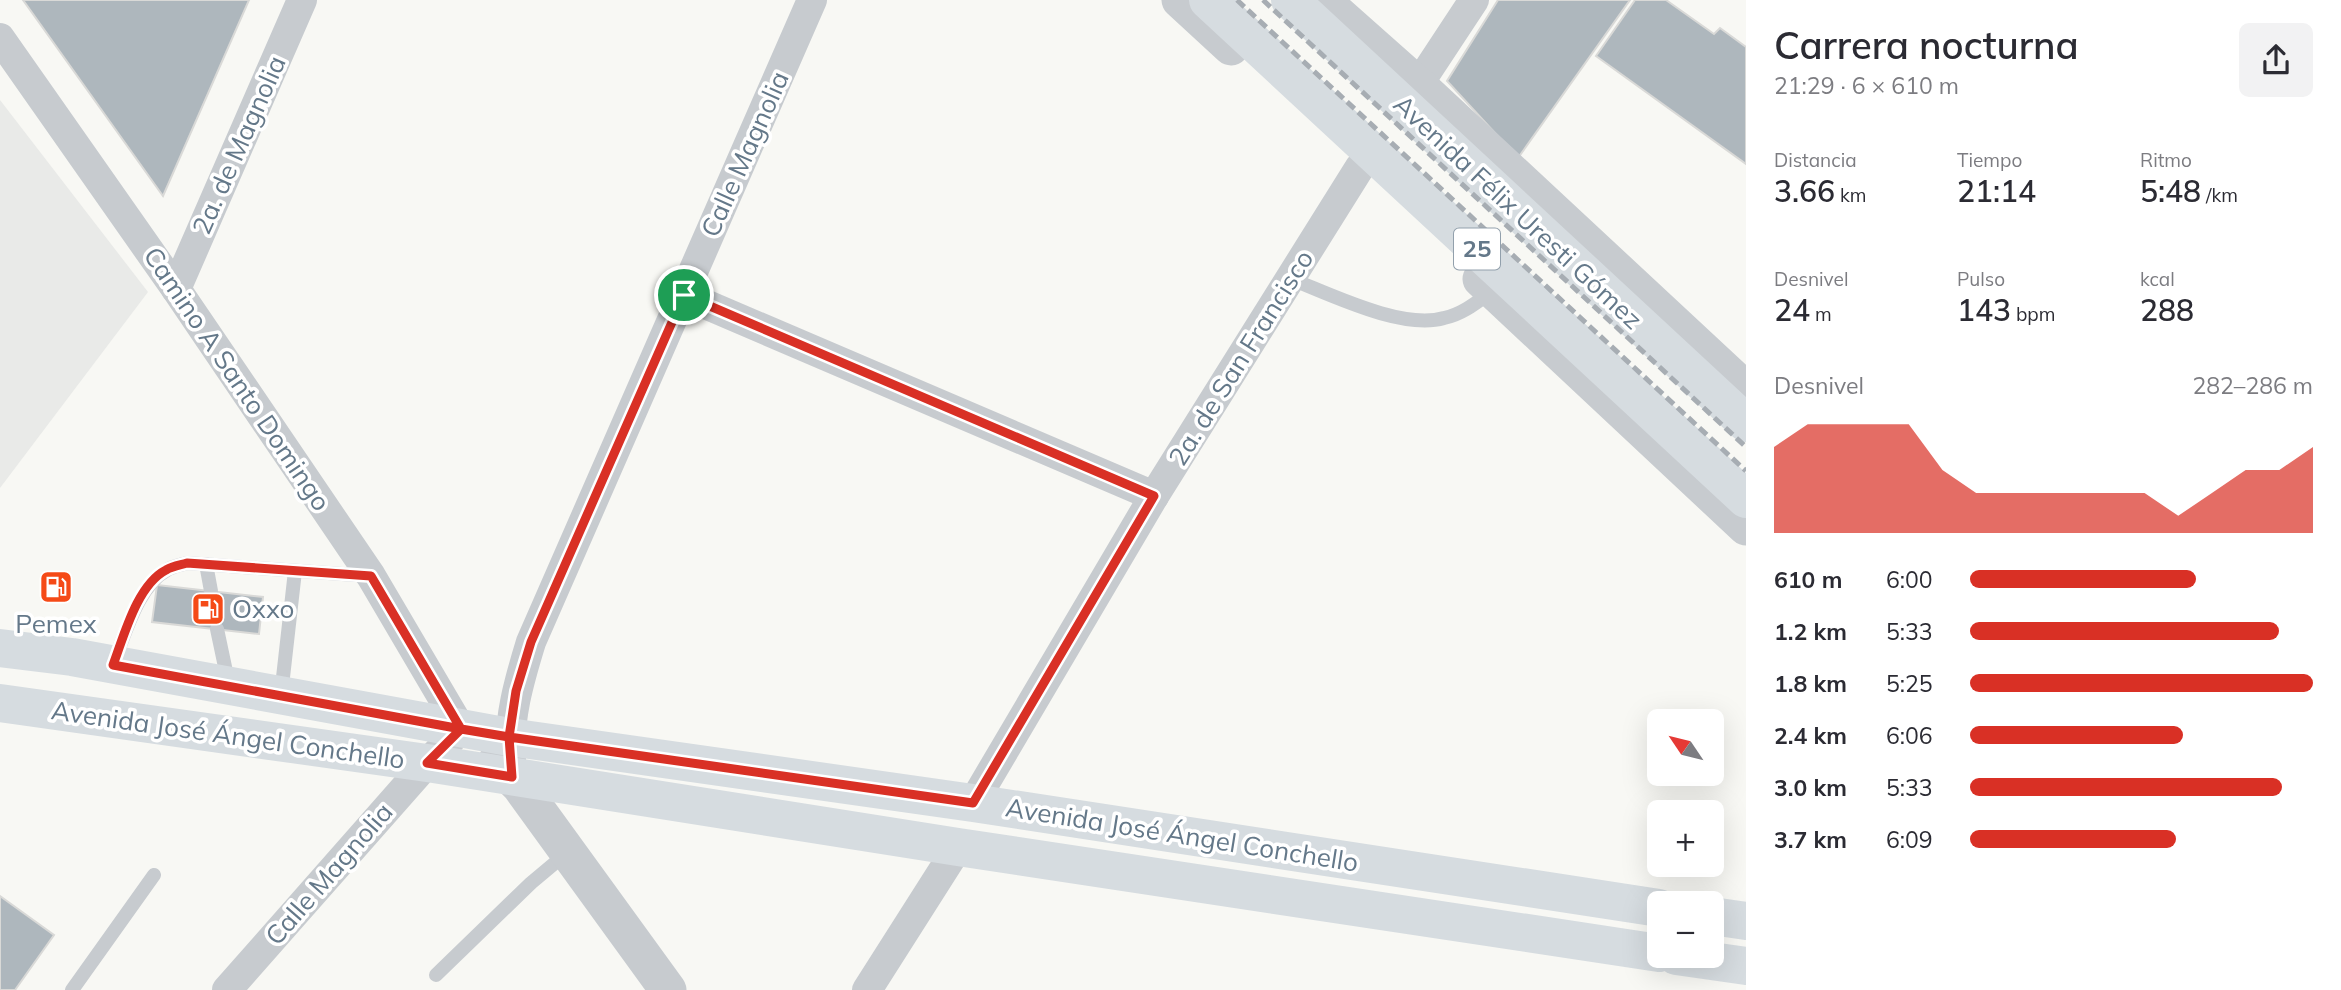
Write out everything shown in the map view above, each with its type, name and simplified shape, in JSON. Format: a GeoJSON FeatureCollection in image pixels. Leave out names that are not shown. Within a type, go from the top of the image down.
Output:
{"type":"FeatureCollection","features":[{"type":"Feature","properties":{"kind":"main road","name":"Avenida Félix Uresti Gómez"},"geometry":{"type":"LineString","coordinates":[[1208,0],[1746,499]]}},
{"type":"Feature","properties":{"kind":"main road","name":"Avenida Félix Uresti Gómez"},"geometry":{"type":"LineString","coordinates":[[1290,0],[1746,423]]}},
{"type":"Feature","properties":{"kind":"main road","name":"Avenida José Ángel Conchello"},"geometry":{"type":"LineString","coordinates":[[0,648],[113,665],[509,737],[973,803],[1647,906]]}},
{"type":"Feature","properties":{"kind":"main road","name":"Avenida José Ángel Conchello"},"geometry":{"type":"LineString","coordinates":[[0,703],[427,763],[1647,951]]}},
{"type":"Feature","properties":{"kind":"main road"},"geometry":{"type":"LineString","coordinates":[[1724,918],[1746,921]]}},
{"type":"Feature","properties":{"kind":"main road"},"geometry":{"type":"LineString","coordinates":[[1724,963],[1746,966]]}},
{"type":"Feature","properties":{"kind":"street","name":"2a. de Magnolia"},"geometry":{"type":"LineString","coordinates":[[176,289],[302,0]]}},
{"type":"Feature","properties":{"kind":"street","name":"Calle Magnolia"},"geometry":{"type":"LineString","coordinates":[[512,777],[509,737],[516,691],[531,642],[812,0]]}},
{"type":"Feature","properties":{"kind":"street","name":"25"},"geometry":{"type":"LineString","coordinates":[[1180,0],[1746,527]]}},
{"type":"Feature","properties":{"kind":"street"},"geometry":{"type":"LineString","coordinates":[[1322,0],[1419,85],[1746,390]]}},
{"type":"Feature","properties":{"kind":"street"},"geometry":{"type":"LineString","coordinates":[[1419,85],[1474,0]]}},
{"type":"Feature","properties":{"kind":"street","name":"Camino A Santo Domingo"},"geometry":{"type":"LineString","coordinates":[[0,38],[176,289],[371,576],[461,729]]}},
{"type":"Feature","properties":{"kind":"street","name":"2a. de San Francisco"},"geometry":{"type":"LineString","coordinates":[[973,803],[1154,496],[1292,279],[1360,166]]}},
{"type":"Feature","properties":{"kind":"street"},"geometry":{"type":"LineString","coordinates":[[684,295],[1154,496]]}},
{"type":"Feature","properties":{"kind":"street","name":"Calle Magnolia"},"geometry":{"type":"LineString","coordinates":[[227,990],[427,763],[461,729]]}},
{"type":"Feature","properties":{"kind":"street"},"geometry":{"type":"LineString","coordinates":[[461,729],[512,777],[668,990]]}},
{"type":"Feature","properties":{"kind":"street"},"geometry":{"type":"LineString","coordinates":[[867,990],[958,847]]}},
{"type":"Feature","properties":{"kind":"lane"},"geometry":{"type":"LineString","coordinates":[[1292,279],[1392,317],[1416,320],[1443,319],[1467,310],[1493,290]]}},
{"type":"Feature","properties":{"kind":"lane"},"geometry":{"type":"LineString","coordinates":[[113,665],[138,602],[153,580],[167,569],[187,563],[371,576]]}},
{"type":"Feature","properties":{"kind":"lane"},"geometry":{"type":"LineString","coordinates":[[206,564],[211,591]]}},
{"type":"Feature","properties":{"kind":"lane"},"geometry":{"type":"LineString","coordinates":[[281,696],[295,571]]}},
{"type":"Feature","properties":{"kind":"lane"},"geometry":{"type":"LineString","coordinates":[[217,629],[229,686]]}},
{"type":"Feature","properties":{"kind":"lane"},"geometry":{"type":"LineString","coordinates":[[436,975],[531,883],[568,852]]}},
{"type":"Feature","properties":{"kind":"lane"},"geometry":{"type":"LineString","coordinates":[[72,990],[154,875]]}},
{"type":"Feature","properties":{"kind":"shaded area"},"geometry":{"type":"Polygon","coordinates":[[[0,100],[148,292],[0,488],[0,100]]]}},
{"type":"Feature","properties":{"kind":"building"},"geometry":{"type":"Polygon","coordinates":[[[23,0],[249,0],[163,196],[23,0]]]}},
{"type":"Feature","properties":{"kind":"building"},"geometry":{"type":"Polygon","coordinates":[[[1498,0],[1630,0],[1518,158],[1447,81],[1498,0]]]}},
{"type":"Feature","properties":{"kind":"building"},"geometry":{"type":"Polygon","coordinates":[[[1635,0],[1666,0],[1714,34],[1720,28],[1746,47],[1746,164],[1596,56],[1635,0]]]}},
{"type":"Feature","properties":{"kind":"building","name":"Oxxo"},"geometry":{"type":"Polygon","coordinates":[[[157,585],[263,597],[259,634],[152,622],[157,585]]]}},
{"type":"Feature","properties":{"kind":"building"},"geometry":{"type":"Polygon","coordinates":[[[0,896],[54,935],[15,990],[0,990],[0,896]]]}},
{"type":"Feature","properties":{"kind":"railway"},"geometry":{"type":"LineString","coordinates":[[1237,0],[1746,471]]}},
{"type":"Feature","properties":{"kind":"railway"},"geometry":{"type":"LineString","coordinates":[[1263,0],[1746,447]]}},
{"type":"Feature","properties":{"kind":"place","name":"Pemex"},"geometry":{"type":"Point","coordinates":[56,587]}},
{"type":"Feature","properties":{"kind":"place","name":"Oxxo"},"geometry":{"type":"Point","coordinates":[208,609]}},
{"type":"Feature","properties":{"kind":"route"},"geometry":{"type":"LineString","coordinates":[[684,295],[531,642],[516,691],[509,737],[461,729],[113,665],[138,602],[153,580],[167,569],[187,563],[371,576],[461,729],[427,763],[512,777],[509,737],[973,803],[1154,496],[684,295]]}}]}
